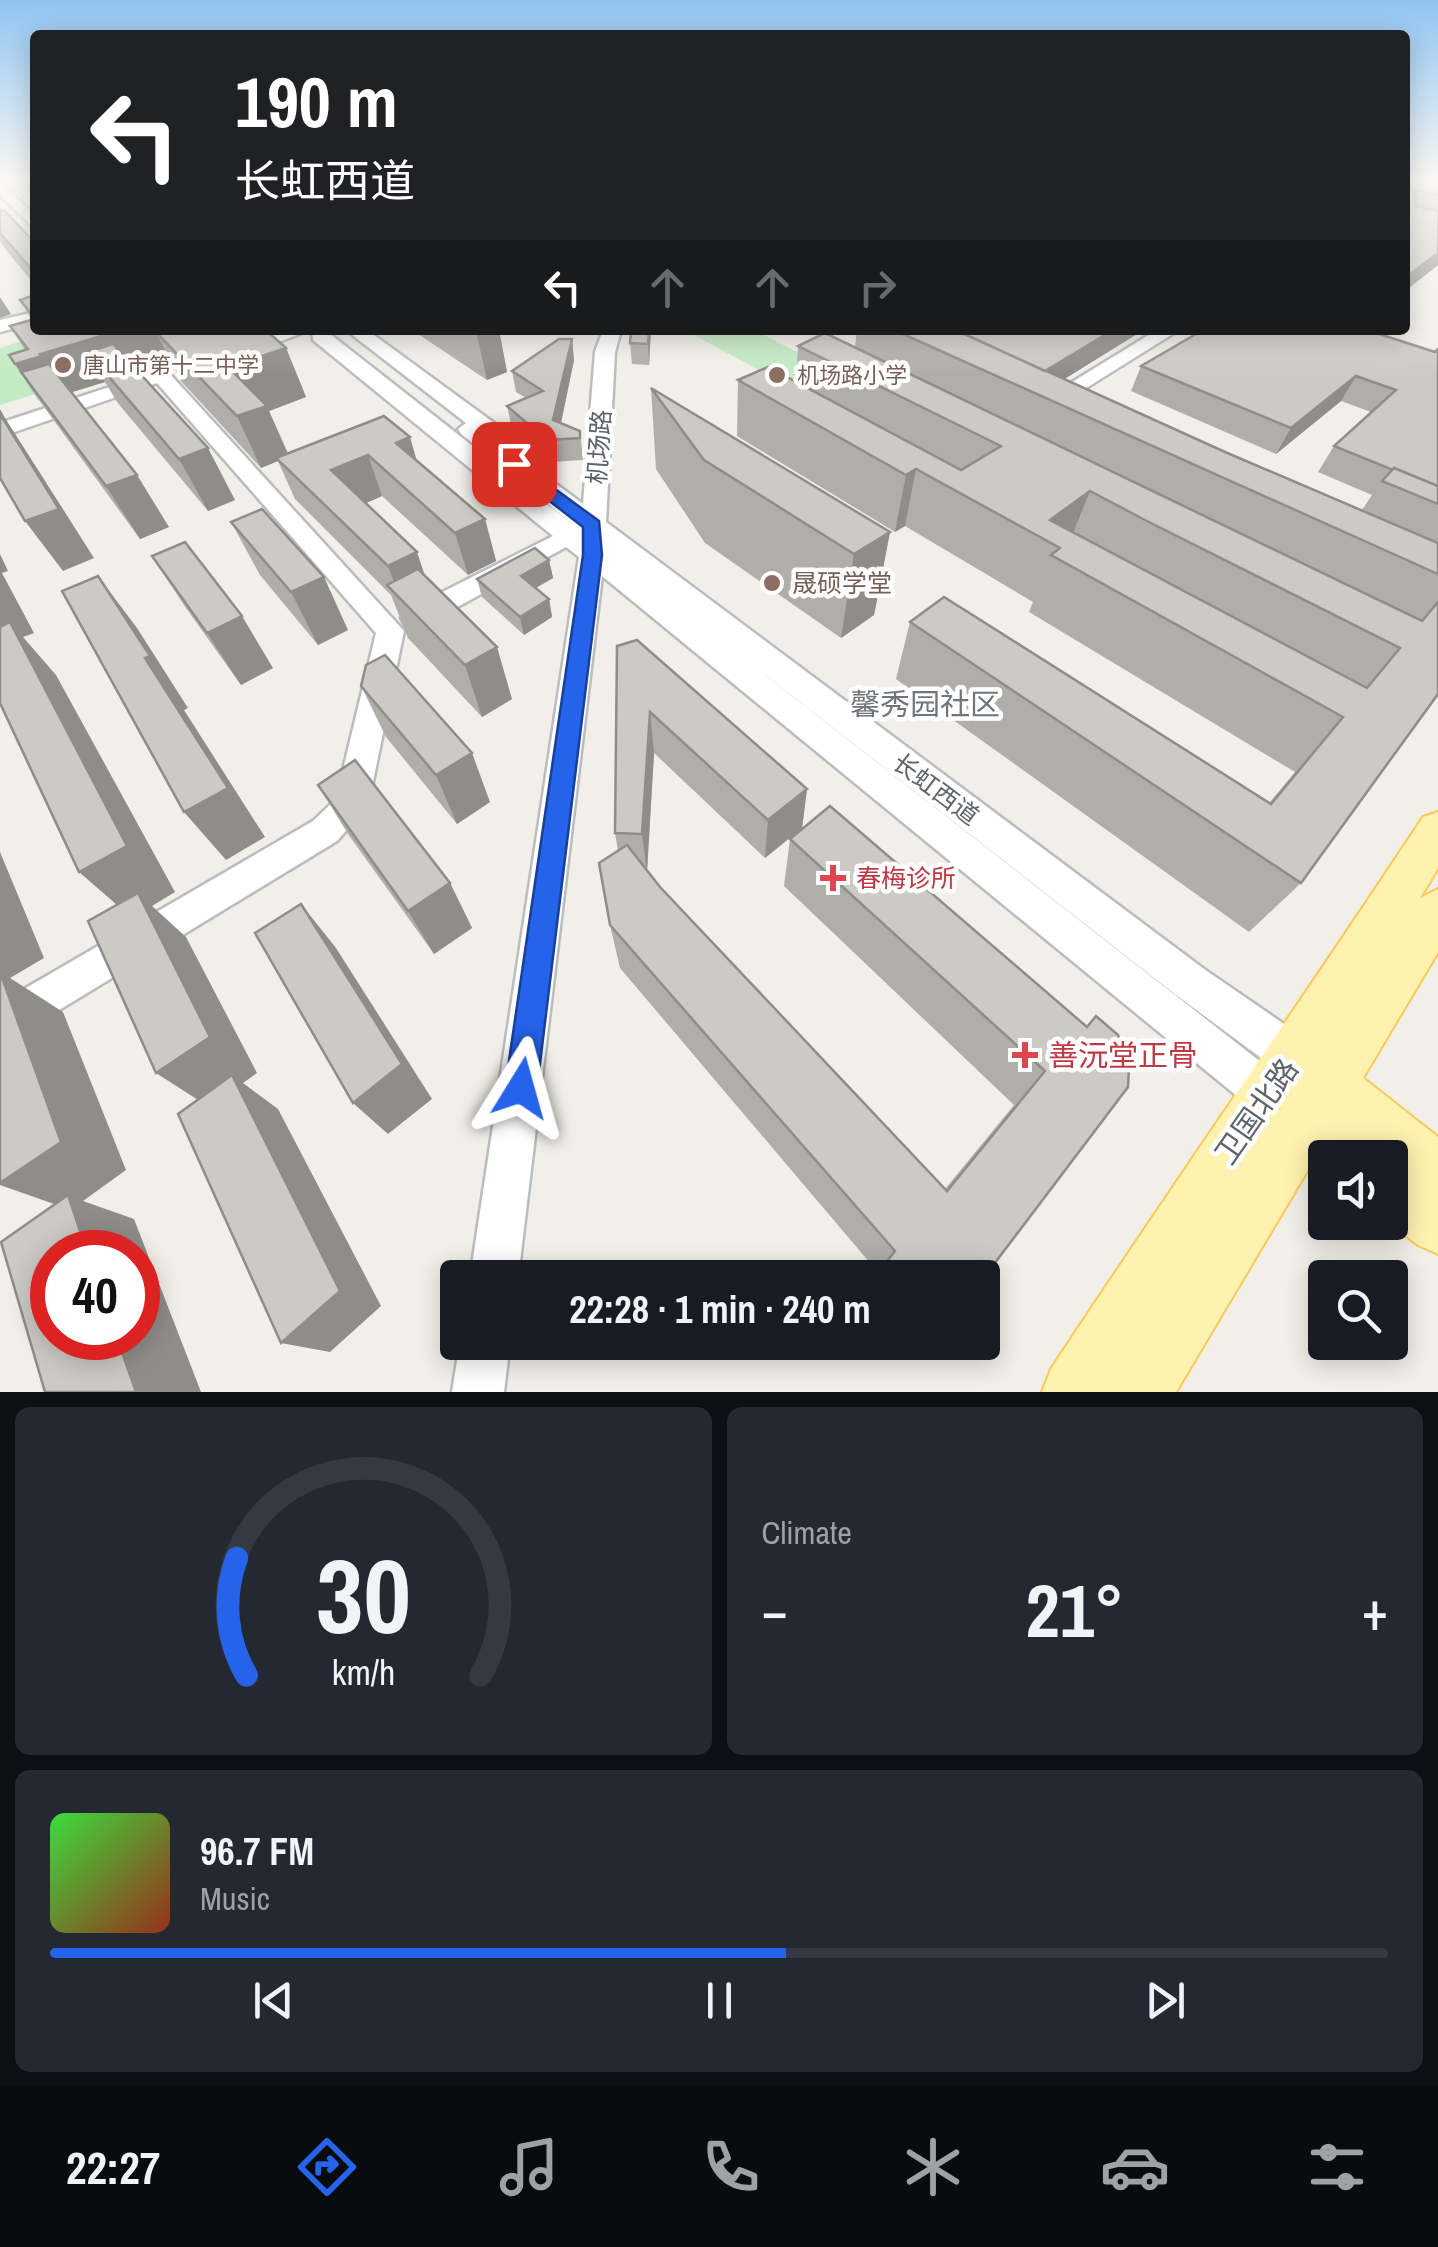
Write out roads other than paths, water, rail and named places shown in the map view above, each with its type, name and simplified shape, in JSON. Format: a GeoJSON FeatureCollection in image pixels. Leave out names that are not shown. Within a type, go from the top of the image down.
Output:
{"type":"FeatureCollection","features":[{"type":"Feature","properties":{"kind":"main road","name":"卫国北路"},"geometry":{"type":"LineString","coordinates":[[1074,1392],[1193,1204],[1310,1104],[1438,830]]}},
{"type":"Feature","properties":{"kind":"main road","name":"卫国北路"},"geometry":{"type":"LineString","coordinates":[[1140,1392],[1310,1104],[1438,910]]}},
{"type":"Feature","properties":{"kind":"main road","name":"长虹西道"},"geometry":{"type":"LineString","coordinates":[[1310,1104],[1438,1172]]}},
{"type":"Feature","properties":{"kind":"main road"},"geometry":{"type":"LineString","coordinates":[[1408,1202],[1438,1226]]}},
{"type":"Feature","properties":{"kind":"street"},"geometry":{"type":"LineString","coordinates":[[0,326],[30,318]]}},
{"type":"Feature","properties":{"kind":"street"},"geometry":{"type":"LineString","coordinates":[[217,358],[286,335]]}},
{"type":"Feature","properties":{"kind":"street"},"geometry":{"type":"LineString","coordinates":[[315,335],[312,339],[555,544]]}},
{"type":"Feature","properties":{"kind":"street","name":"长虹西道"},"geometry":{"type":"LineString","coordinates":[[321,335],[592,541],[1310,1104]]}},
{"type":"Feature","properties":{"kind":"street","name":"长虹西道"},"geometry":{"type":"LineString","coordinates":[[347,335],[592,541]]}},
{"type":"Feature","properties":{"kind":"street"},"geometry":{"type":"LineString","coordinates":[[362,335],[592,541]]}},
{"type":"Feature","properties":{"kind":"street","name":"机场路"},"geometry":{"type":"LineString","coordinates":[[496,1260],[592,541],[606,352],[611,335]]}},
{"type":"Feature","properties":{"kind":"street"},"geometry":{"type":"LineString","coordinates":[[1065,430],[1031,414],[1162,335]]}},
{"type":"Feature","properties":{"kind":"street"},"geometry":{"type":"LineString","coordinates":[[0,430],[170,373],[390,631]]}},
{"type":"Feature","properties":{"kind":"street"},"geometry":{"type":"LineString","coordinates":[[0,1026],[326,831],[351,806],[390,631],[555,544],[592,541]]}},
{"type":"Feature","properties":{"kind":"street"},"geometry":{"type":"LineString","coordinates":[[478,1392],[482,1360]]}},
{"type":"Feature","properties":{"kind":"place","name":"唐山市第十二中学"},"geometry":{"type":"Point","coordinates":[63,365]}},
{"type":"Feature","properties":{"kind":"place","name":"机场路小学"},"geometry":{"type":"Point","coordinates":[777,375]}},
{"type":"Feature","properties":{"kind":"place","name":"晟硕学堂"},"geometry":{"type":"Point","coordinates":[772,583]}},
{"type":"Feature","properties":{"kind":"place","name":"春梅诊所"},"geometry":{"type":"Point","coordinates":[833,878]}},
{"type":"Feature","properties":{"kind":"place","name":"善沅堂正骨"},"geometry":{"type":"Point","coordinates":[1025,1055]}},
{"type":"Feature","properties":{"kind":"district","name":"馨秀园社区"},"geometry":{"type":"Point","coordinates":[925,704]}}]}
